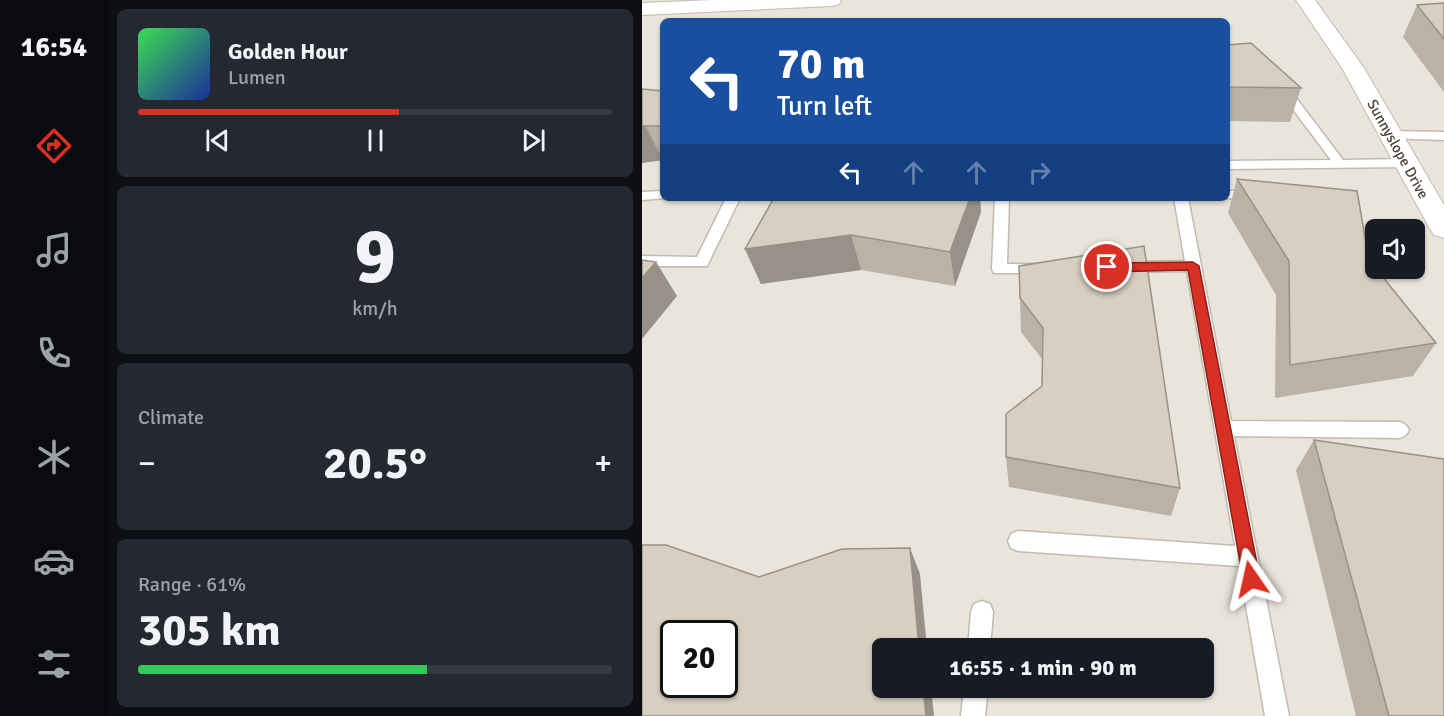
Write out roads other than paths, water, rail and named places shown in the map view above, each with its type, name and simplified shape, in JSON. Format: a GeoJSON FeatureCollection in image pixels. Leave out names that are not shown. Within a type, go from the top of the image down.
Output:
{"type":"FeatureCollection","features":[{"type":"Feature","properties":{"kind":"street"},"geometry":{"type":"LineString","coordinates":[[642,9],[832,0]]}},
{"type":"Feature","properties":{"kind":"street","name":"Sunnyslope Drive"},"geometry":{"type":"LineString","coordinates":[[1305,0],[1353,68],[1444,229]]}},
{"type":"Feature","properties":{"kind":"lane"},"geometry":{"type":"LineString","coordinates":[[1276,78],[1340,164]]}},
{"type":"Feature","properties":{"kind":"lane"},"geometry":{"type":"LineString","coordinates":[[1391,135],[1444,136]]}},
{"type":"Feature","properties":{"kind":"lane"},"geometry":{"type":"LineString","coordinates":[[1230,165],[1407,163]]}},
{"type":"Feature","properties":{"kind":"lane"},"geometry":{"type":"LineString","coordinates":[[642,196],[660,195]]}},
{"type":"Feature","properties":{"kind":"lane"},"geometry":{"type":"LineString","coordinates":[[1230,195],[1272,196]]}},
{"type":"Feature","properties":{"kind":"lane"},"geometry":{"type":"LineString","coordinates":[[642,261],[702,262],[732,201]]}},
{"type":"Feature","properties":{"kind":"lane"},"geometry":{"type":"LineString","coordinates":[[1002,201],[999,269],[1056,268]]}},
{"type":"Feature","properties":{"kind":"lane"},"geometry":{"type":"LineString","coordinates":[[1182,201],[1277,716]]}},
{"type":"Feature","properties":{"kind":"lane"},"geometry":{"type":"LineString","coordinates":[[1113,267],[1193,266]]}},
{"type":"Feature","properties":{"kind":"lane"},"geometry":{"type":"LineString","coordinates":[[1223,428],[1400,430]]}},
{"type":"Feature","properties":{"kind":"lane"},"geometry":{"type":"LineString","coordinates":[[1018,541],[1247,557]]}},
{"type":"Feature","properties":{"kind":"lane"},"geometry":{"type":"LineString","coordinates":[[980,638],[982,612]]}},
{"type":"Feature","properties":{"kind":"lane"},"geometry":{"type":"LineString","coordinates":[[973,716],[975,698]]}}]}
